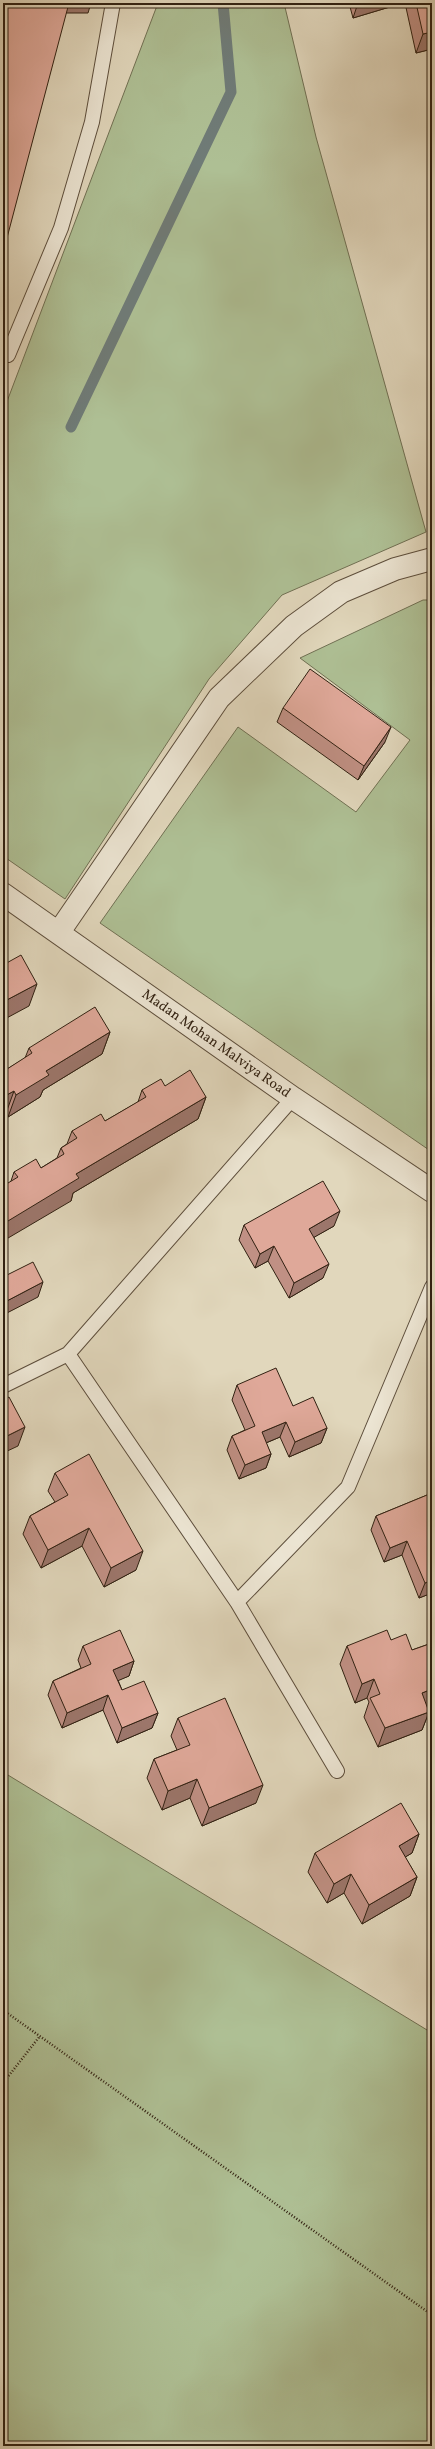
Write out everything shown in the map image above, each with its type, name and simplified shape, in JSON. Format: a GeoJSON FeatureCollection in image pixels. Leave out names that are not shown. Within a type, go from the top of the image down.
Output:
{"type":"FeatureCollection","features":[{"type":"Feature","properties":{"kind":"street"},"geometry":{"type":"LineString","coordinates":[[59,932],[219,698],[294,626],[341,592],[395,568],[432,559]]}},
{"type":"Feature","properties":{"kind":"street","name":"Madan Mohan Malviya Road"},"geometry":{"type":"LineString","coordinates":[[3,894],[293,1098],[432,1191]]}},
{"type":"Feature","properties":{"kind":"lane"},"geometry":{"type":"LineString","coordinates":[[8,355],[61,228],[92,122],[112,3]]}},
{"type":"Feature","properties":{"kind":"lane"},"geometry":{"type":"LineString","coordinates":[[3,1386],[68,1354],[293,1098]]}},
{"type":"Feature","properties":{"kind":"lane"},"geometry":{"type":"LineString","coordinates":[[237,1602],[348,1487],[432,1287]]}},
{"type":"Feature","properties":{"kind":"lane"},"geometry":{"type":"LineString","coordinates":[[68,1354],[237,1602],[337,1771]]}},
{"type":"Feature","properties":{"kind":"path"},"geometry":{"type":"LineString","coordinates":[[3,2010],[432,2315]]}},
{"type":"Feature","properties":{"kind":"path"},"geometry":{"type":"LineString","coordinates":[[3,2083],[40,2036]]}},
{"type":"Feature","properties":{"kind":"green space"},"geometry":{"type":"Polygon","coordinates":[[[158,3],[284,3],[316,137],[426,532],[282,595],[209,679],[65,899],[3,856],[3,412],[158,3]]]}},
{"type":"Feature","properties":{"kind":"green space"},"geometry":{"type":"Polygon","coordinates":[[[423,600],[432,600],[432,1152],[100,923],[238,727],[356,812],[410,740],[300,658],[423,600]]]}},
{"type":"Feature","properties":{"kind":"green space"},"geometry":{"type":"Polygon","coordinates":[[[3,1772],[432,2033],[432,2446],[3,2446],[3,1772]]]}},
{"type":"Feature","properties":{"kind":"building"},"geometry":{"type":"Polygon","coordinates":[[[3,3],[69,3],[3,253],[3,3]]]}},
{"type":"Feature","properties":{"kind":"building"},"geometry":{"type":"Polygon","coordinates":[[[416,3],[432,3],[432,32],[423,34],[416,3]]]}},
{"type":"Feature","properties":{"kind":"building"},"geometry":{"type":"Polygon","coordinates":[[[310,669],[391,727],[364,766],[283,708],[310,669]]]}},
{"type":"Feature","properties":{"kind":"building"},"geometry":{"type":"Polygon","coordinates":[[[21,955],[37,984],[3,1002],[3,965],[21,955]]]}},
{"type":"Feature","properties":{"kind":"building"},"geometry":{"type":"Polygon","coordinates":[[[95,1007],[110,1032],[46,1071],[49,1075],[16,1095],[14,1091],[3,1097],[3,1069],[4,1071],[32,1053],[29,1048],[95,1007]]]}},
{"type":"Feature","properties":{"kind":"building"},"geometry":{"type":"Polygon","coordinates":[[[190,1070],[206,1097],[76,1174],[79,1178],[3,1224],[3,1186],[18,1177],[14,1172],[36,1159],[41,1168],[64,1154],[61,1148],[77,1138],[72,1131],[101,1114],[105,1121],[146,1097],[142,1090],[161,1079],[165,1086],[190,1070]]]}},
{"type":"Feature","properties":{"kind":"building"},"geometry":{"type":"Polygon","coordinates":[[[323,1181],[340,1211],[309,1229],[329,1264],[294,1283],[274,1246],[260,1254],[244,1225],[323,1181]]]}},
{"type":"Feature","properties":{"kind":"building"},"geometry":{"type":"Polygon","coordinates":[[[33,1262],[43,1282],[3,1303],[3,1277],[33,1262]]]}},
{"type":"Feature","properties":{"kind":"building"},"geometry":{"type":"Polygon","coordinates":[[[276,1368],[293,1406],[313,1397],[327,1428],[295,1442],[286,1422],[262,1432],[271,1454],[245,1465],[232,1436],[255,1426],[237,1385],[276,1368]]]}},
{"type":"Feature","properties":{"kind":"building"},"geometry":{"type":"Polygon","coordinates":[[[9,1397],[25,1427],[3,1438],[3,1400],[9,1397]]]}},
{"type":"Feature","properties":{"kind":"building"},"geometry":{"type":"Polygon","coordinates":[[[89,1454],[143,1551],[111,1568],[89,1528],[48,1550],[30,1516],[68,1495],[55,1473],[89,1454]]]}},
{"type":"Feature","properties":{"kind":"building"},"geometry":{"type":"Polygon","coordinates":[[[432,1493],[432,1580],[425,1583],[407,1541],[390,1548],[376,1516],[432,1493]]]}},
{"type":"Feature","properties":{"kind":"building"},"geometry":{"type":"Polygon","coordinates":[[[120,1630],[134,1661],[113,1670],[122,1690],[144,1681],[158,1713],[122,1728],[108,1695],[67,1713],[53,1681],[91,1664],[83,1646],[120,1630]]]}},
{"type":"Feature","properties":{"kind":"building"},"geometry":{"type":"Polygon","coordinates":[[[387,1630],[391,1640],[406,1634],[412,1650],[432,1643],[432,1689],[422,1693],[429,1712],[385,1728],[370,1698],[380,1694],[374,1679],[362,1684],[347,1646],[387,1630]]]}},
{"type":"Feature","properties":{"kind":"building"},"geometry":{"type":"Polygon","coordinates":[[[225,1698],[263,1785],[209,1808],[197,1779],[168,1791],[154,1759],[190,1745],[178,1718],[225,1698]]]}},
{"type":"Feature","properties":{"kind":"building"},"geometry":{"type":"Polygon","coordinates":[[[401,1803],[419,1834],[399,1846],[417,1877],[369,1905],[351,1874],[334,1884],[315,1853],[401,1803]]]}},
{"type":"Feature","properties":{"kind":"waterway"},"geometry":{"type":"LineString","coordinates":[[71,427],[231,92],[223,3]]}}]}
